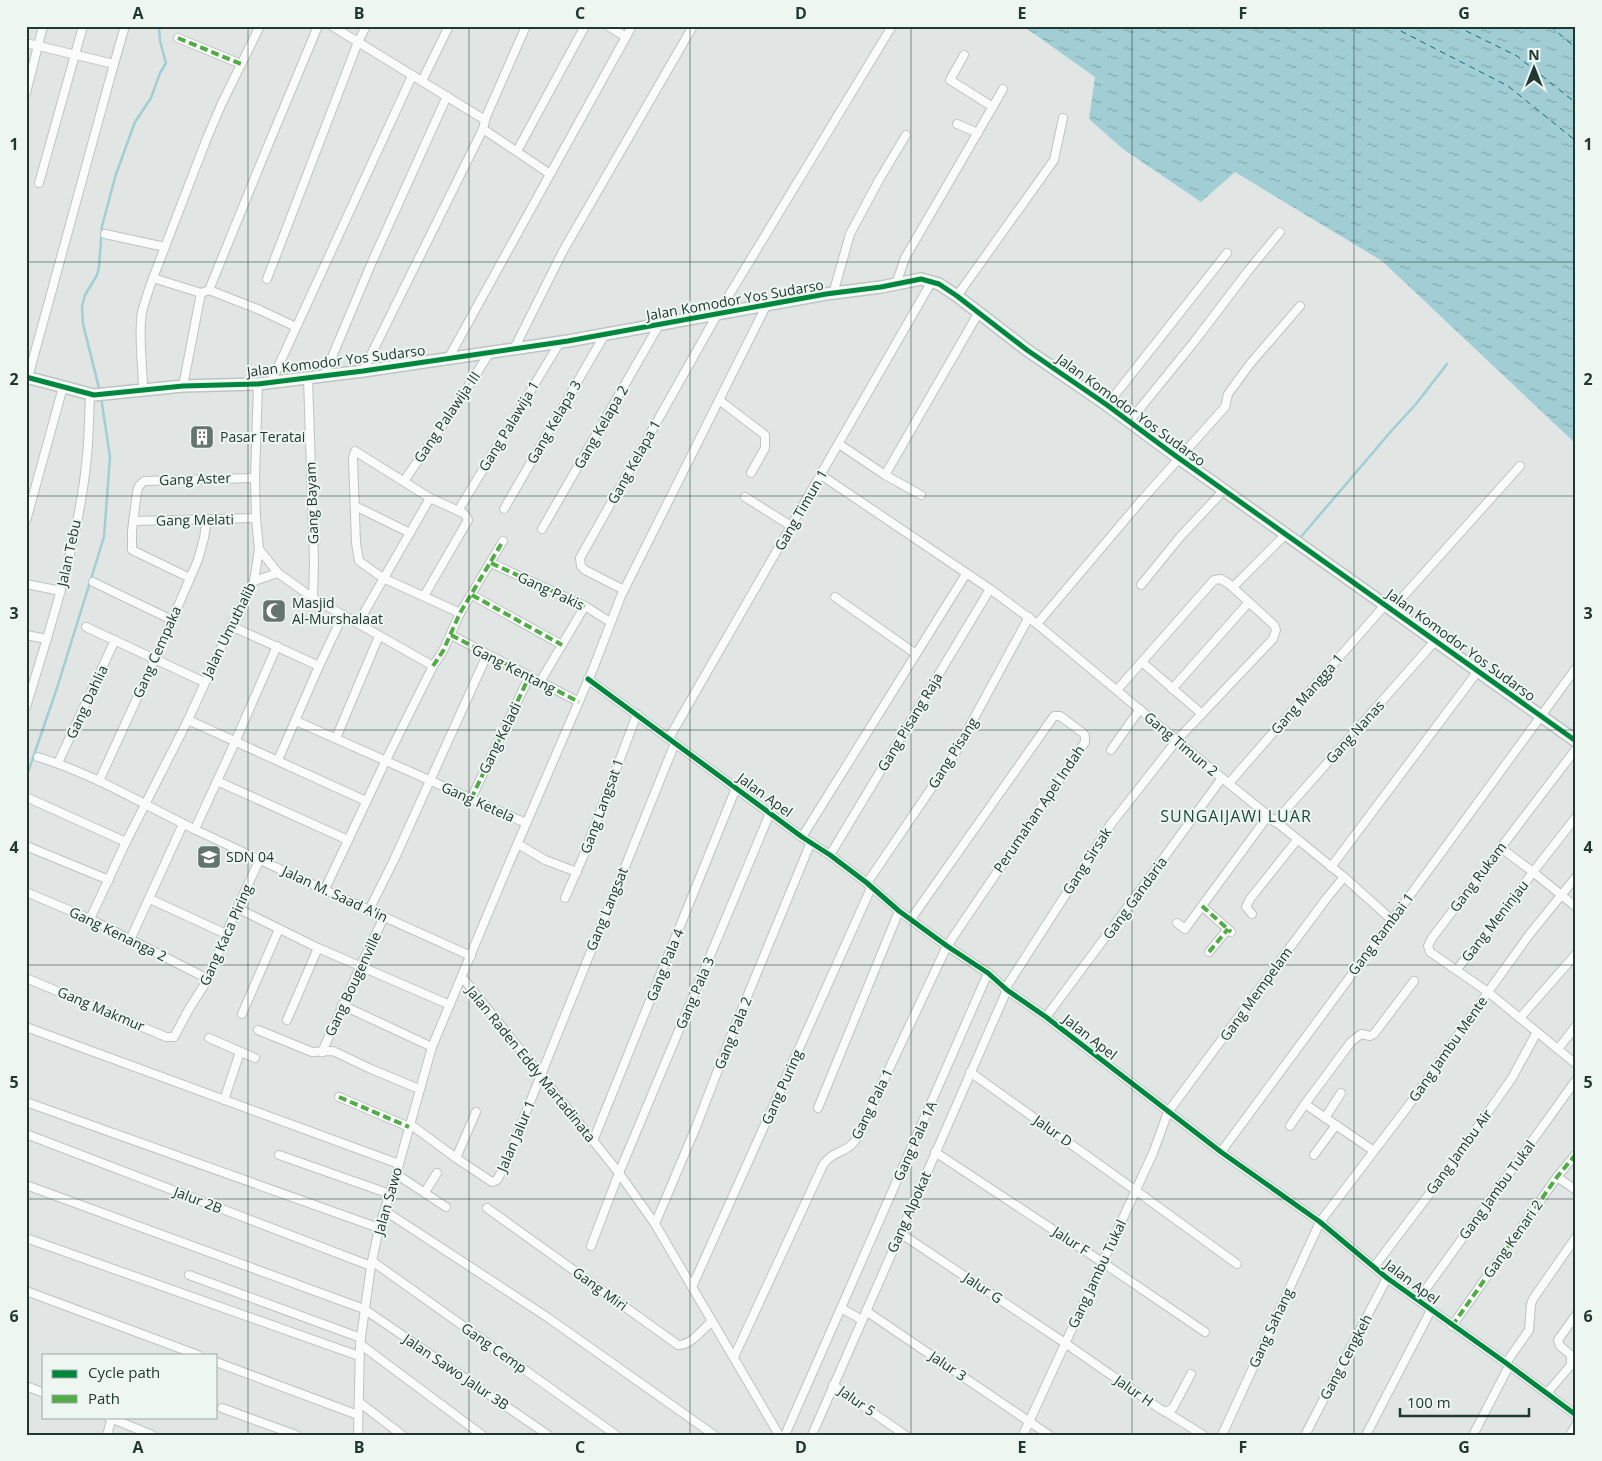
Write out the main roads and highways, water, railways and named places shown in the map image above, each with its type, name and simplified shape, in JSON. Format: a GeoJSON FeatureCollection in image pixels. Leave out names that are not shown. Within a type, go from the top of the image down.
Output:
{"type":"FeatureCollection","features":[{"type":"Feature","properties":{"kind":"water"},"geometry":{"type":"Polygon","coordinates":[[[1023,26],[1576,26],[1576,444],[1382,261],[1235,172],[1201,202],[1123,149],[1089,119],[1095,77],[1023,26]]]}},
{"type":"Feature","properties":{"kind":"waterway"},"geometry":{"type":"LineString","coordinates":[[100,392],[83,324],[82,306],[85,295],[97,275],[102,226],[116,174],[135,122],[151,98],[160,73],[166,63],[160,41],[159,26]]}},
{"type":"Feature","properties":{"kind":"waterway"},"geometry":{"type":"LineString","coordinates":[[1300,538],[1416,404],[1447,364]]}},
{"type":"Feature","properties":{"kind":"waterway"},"geometry":{"type":"LineString","coordinates":[[26,778],[57,688],[104,537],[110,457],[101,397]]}},
{"type":"Feature","properties":{"kind":"place","name":"Pasar Teratai"},"geometry":{"type":"Point","coordinates":[202,437]}},
{"type":"Feature","properties":{"kind":"place","name":"Masjid Al-Murshalaat"},"geometry":{"type":"Point","coordinates":[274,611]}},
{"type":"Feature","properties":{"kind":"place","name":"SDN 04"},"geometry":{"type":"Point","coordinates":[209,857]}},
{"type":"Feature","properties":{"kind":"district","name":"SUNGAIJAWI LUAR"},"geometry":{"type":"Point","coordinates":[1236,816]}}]}
